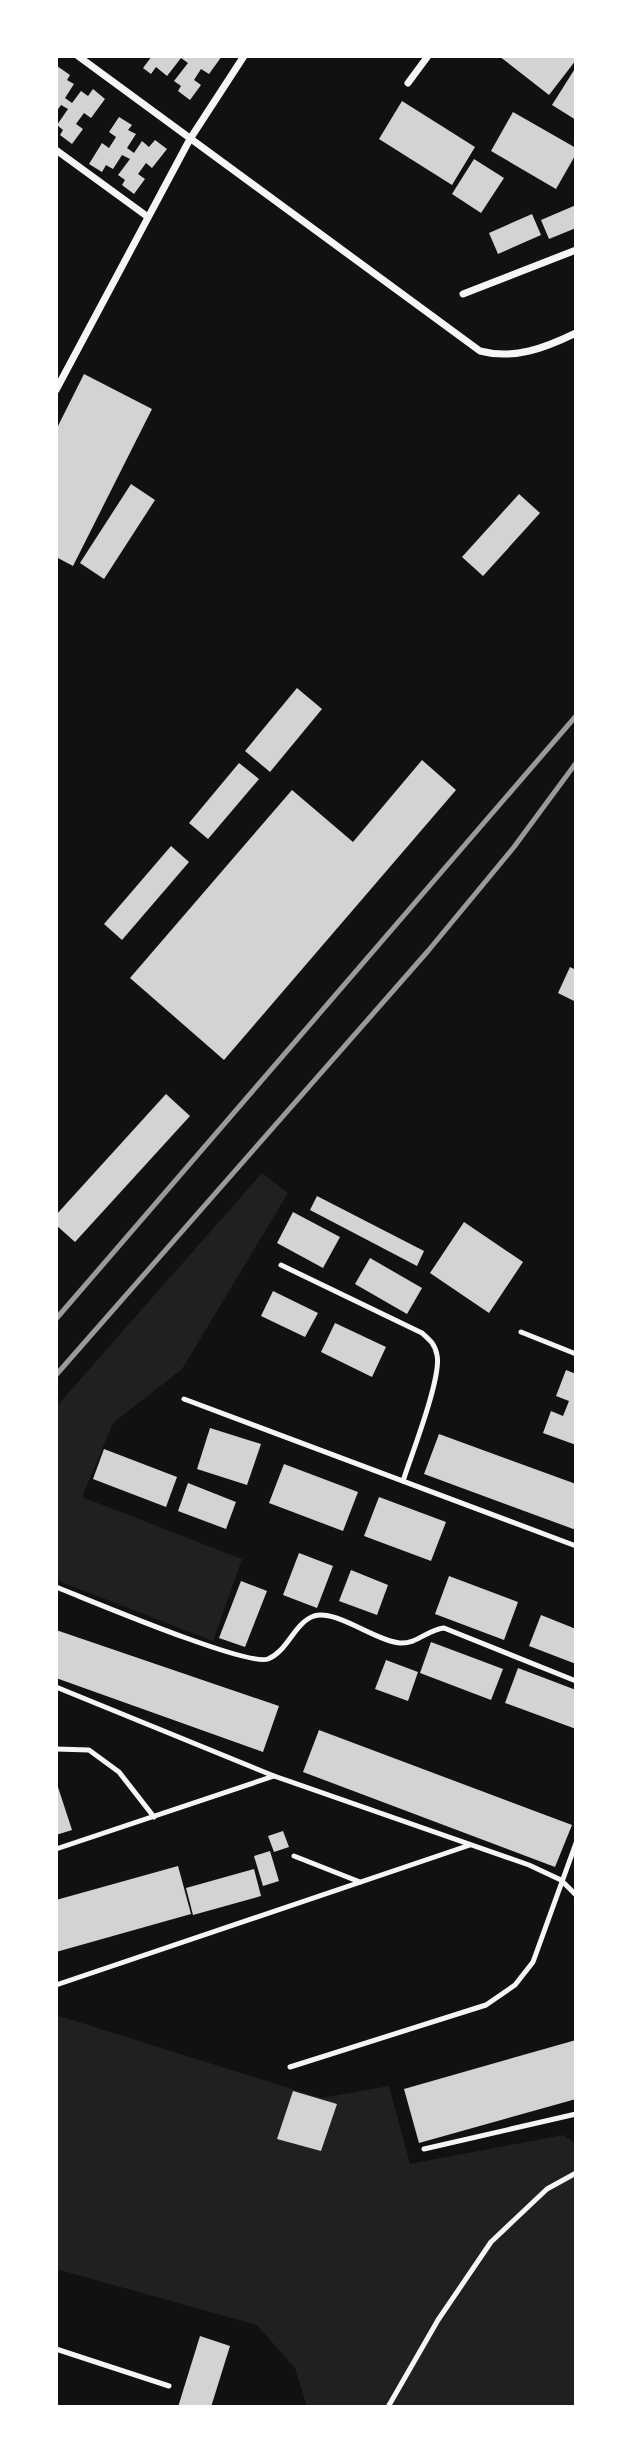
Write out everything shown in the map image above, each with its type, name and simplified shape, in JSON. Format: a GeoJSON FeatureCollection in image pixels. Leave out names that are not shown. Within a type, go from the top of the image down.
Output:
{"type":"FeatureCollection","features":[{"type":"Feature","properties":{"kind":"street"},"geometry":{"type":"LineString","coordinates":[[78,56],[480,351],[495,355],[533,351],[576,333]]}},
{"type":"Feature","properties":{"kind":"street"},"geometry":{"type":"LineString","coordinates":[[56,390],[190,139],[244,56]]}},
{"type":"Feature","properties":{"kind":"street"},"geometry":{"type":"LineString","coordinates":[[408,83],[428,56]]}},
{"type":"Feature","properties":{"kind":"street"},"geometry":{"type":"LineString","coordinates":[[56,150],[148,217]]}},
{"type":"Feature","properties":{"kind":"street"},"geometry":{"type":"LineString","coordinates":[[463,294],[576,250]]}},
{"type":"Feature","properties":{"kind":"lane"},"geometry":{"type":"LineString","coordinates":[[281,1265],[422,1333],[434,1343],[438,1357],[434,1384],[403,1481]]}},
{"type":"Feature","properties":{"kind":"lane"},"geometry":{"type":"LineString","coordinates":[[521,1332],[576,1354]]}},
{"type":"Feature","properties":{"kind":"lane"},"geometry":{"type":"LineString","coordinates":[[184,1399],[576,1546]]}},
{"type":"Feature","properties":{"kind":"lane"},"geometry":{"type":"LineString","coordinates":[[56,1587],[194,1642],[253,1659],[265,1661],[275,1655],[302,1624],[314,1616],[327,1615],[380,1639],[403,1643],[418,1640],[432,1629],[444,1628],[576,1681]]}},
{"type":"Feature","properties":{"kind":"lane"},"geometry":{"type":"LineString","coordinates":[[56,1688],[274,1776],[529,1865],[561,1880],[576,1895]]}},
{"type":"Feature","properties":{"kind":"lane"},"geometry":{"type":"LineString","coordinates":[[56,1749],[89,1750],[119,1772],[154,1817]]}},
{"type":"Feature","properties":{"kind":"lane"},"geometry":{"type":"LineString","coordinates":[[56,1849],[274,1776]]}},
{"type":"Feature","properties":{"kind":"lane"},"geometry":{"type":"LineString","coordinates":[[290,2067],[486,2005],[515,1985],[533,1962],[576,1843]]}},
{"type":"Feature","properties":{"kind":"lane"},"geometry":{"type":"LineString","coordinates":[[56,1985],[470,1845]]}},
{"type":"Feature","properties":{"kind":"lane"},"geometry":{"type":"LineString","coordinates":[[294,1856],[360,1882]]}},
{"type":"Feature","properties":{"kind":"lane"},"geometry":{"type":"LineString","coordinates":[[424,2149],[576,2114]]}},
{"type":"Feature","properties":{"kind":"lane"},"geometry":{"type":"LineString","coordinates":[[388,2407],[438,2320],[491,2242],[547,2189],[576,2173]]}},
{"type":"Feature","properties":{"kind":"lane"},"geometry":{"type":"LineString","coordinates":[[56,2349],[169,2386]]}},
{"type":"Feature","properties":{"kind":"shaded area"},"geometry":{"type":"Polygon","coordinates":[[[262,1173],[288,1193],[182,1369],[113,1423],[82,1497],[242,1559],[213,1641],[56,1580],[56,1407],[262,1173]]]}},
{"type":"Feature","properties":{"kind":"shaded area"},"geometry":{"type":"Polygon","coordinates":[[[56,2015],[321,2098],[389,2086],[410,2164],[563,2135],[576,2144],[576,2407],[307,2407],[295,2368],[257,2325],[56,2269],[56,2015]]]}},
{"type":"Feature","properties":{"kind":"building"},"geometry":{"type":"Polygon","coordinates":[[[152,56],[222,56],[209,74],[201,69],[194,80],[201,85],[190,100],[178,91],[181,86],[174,81],[188,63],[181,58],[167,76],[156,67],[151,74],[143,68],[152,56]]]}},
{"type":"Feature","properties":{"kind":"building"},"geometry":{"type":"Polygon","coordinates":[[[499,56],[576,56],[576,60],[549,95],[499,56]]]}},
{"type":"Feature","properties":{"kind":"building"},"geometry":{"type":"Polygon","coordinates":[[[57,66],[70,75],[67,80],[74,84],[65,98],[72,103],[81,91],[88,96],[93,89],[105,99],[91,118],[84,113],[76,124],[83,129],[72,144],[60,135],[63,130],[57,125],[68,109],[61,105],[56,112],[57,66]]]}},
{"type":"Feature","properties":{"kind":"building"},"geometry":{"type":"Polygon","coordinates":[[[576,67],[576,120],[552,105],[576,67]]]}},
{"type":"Feature","properties":{"kind":"building"},"geometry":{"type":"Polygon","coordinates":[[[402,101],[475,147],[452,185],[379,139],[402,101]]]}},
{"type":"Feature","properties":{"kind":"building"},"geometry":{"type":"Polygon","coordinates":[[[513,112],[576,148],[576,154],[556,189],[491,151],[513,112]]]}},
{"type":"Feature","properties":{"kind":"building"},"geometry":{"type":"Polygon","coordinates":[[[119,117],[132,125],[128,130],[136,134],[127,148],[134,153],[142,141],[149,147],[155,140],[167,149],[152,168],[146,163],[138,174],[145,179],[134,194],[122,185],[125,180],[118,175],[130,159],[122,155],[113,169],[106,165],[102,172],[89,164],[102,143],[109,148],[116,137],[109,132],[119,117]]]}},
{"type":"Feature","properties":{"kind":"building"},"geometry":{"type":"Polygon","coordinates":[[[474,159],[504,178],[481,213],[452,194],[474,159]]]}},
{"type":"Feature","properties":{"kind":"building"},"geometry":{"type":"Polygon","coordinates":[[[576,205],[576,228],[549,239],[541,220],[576,205]]]}},
{"type":"Feature","properties":{"kind":"building"},"geometry":{"type":"Polygon","coordinates":[[[532,214],[541,235],[498,254],[489,233],[532,214]]]}},
{"type":"Feature","properties":{"kind":"building"},"geometry":{"type":"Polygon","coordinates":[[[84,374],[152,409],[73,566],[56,557],[56,430],[84,374]]]}},
{"type":"Feature","properties":{"kind":"building"},"geometry":{"type":"Polygon","coordinates":[[[131,484],[155,500],[104,579],[80,563],[131,484]]]}},
{"type":"Feature","properties":{"kind":"building"},"geometry":{"type":"Polygon","coordinates":[[[519,494],[540,513],[483,576],[462,557],[519,494]]]}},
{"type":"Feature","properties":{"kind":"building"},"geometry":{"type":"Polygon","coordinates":[[[297,688],[322,709],[270,772],[245,751],[297,688]]]}},
{"type":"Feature","properties":{"kind":"building"},"geometry":{"type":"Polygon","coordinates":[[[422,760],[456,790],[224,1060],[130,978],[292,790],[353,842],[422,760]]]}},
{"type":"Feature","properties":{"kind":"building"},"geometry":{"type":"Polygon","coordinates":[[[239,763],[259,779],[208,839],[189,823],[239,763]]]}},
{"type":"Feature","properties":{"kind":"building"},"geometry":{"type":"Polygon","coordinates":[[[171,846],[189,862],[122,940],[104,924],[171,846]]]}},
{"type":"Feature","properties":{"kind":"building"},"geometry":{"type":"Polygon","coordinates":[[[570,967],[576,970],[576,1002],[558,993],[570,967]]]}},
{"type":"Feature","properties":{"kind":"building"},"geometry":{"type":"Polygon","coordinates":[[[166,1094],[190,1116],[75,1242],[56,1225],[56,1215],[166,1094]]]}},
{"type":"Feature","properties":{"kind":"building"},"geometry":{"type":"Polygon","coordinates":[[[317,1196],[424,1251],[417,1266],[310,1210],[317,1196]]]}},
{"type":"Feature","properties":{"kind":"building"},"geometry":{"type":"Polygon","coordinates":[[[293,1212],[340,1237],[323,1268],[277,1243],[293,1212]]]}},
{"type":"Feature","properties":{"kind":"building"},"geometry":{"type":"Polygon","coordinates":[[[464,1222],[523,1262],[489,1313],[430,1273],[464,1222]]]}},
{"type":"Feature","properties":{"kind":"building"},"geometry":{"type":"Polygon","coordinates":[[[370,1258],[422,1288],[407,1314],[355,1284],[370,1258]]]}},
{"type":"Feature","properties":{"kind":"building"},"geometry":{"type":"Polygon","coordinates":[[[273,1291],[318,1313],[305,1337],[261,1316],[273,1291]]]}},
{"type":"Feature","properties":{"kind":"building"},"geometry":{"type":"Polygon","coordinates":[[[335,1323],[386,1347],[372,1377],[321,1352],[335,1323]]]}},
{"type":"Feature","properties":{"kind":"building"},"geometry":{"type":"Polygon","coordinates":[[[566,1370],[576,1374],[576,1445],[543,1433],[551,1411],[563,1416],[569,1401],[556,1396],[566,1370]]]}},
{"type":"Feature","properties":{"kind":"building"},"geometry":{"type":"Polygon","coordinates":[[[210,1428],[261,1444],[247,1485],[197,1469],[210,1428]]]}},
{"type":"Feature","properties":{"kind":"building"},"geometry":{"type":"Polygon","coordinates":[[[439,1434],[576,1484],[576,1530],[424,1474],[439,1434]]]}},
{"type":"Feature","properties":{"kind":"building"},"geometry":{"type":"Polygon","coordinates":[[[104,1449],[177,1477],[166,1507],[93,1479],[104,1449]]]}},
{"type":"Feature","properties":{"kind":"building"},"geometry":{"type":"Polygon","coordinates":[[[284,1464],[358,1492],[343,1531],[269,1503],[284,1464]]]}},
{"type":"Feature","properties":{"kind":"building"},"geometry":{"type":"Polygon","coordinates":[[[188,1483],[236,1502],[226,1529],[178,1511],[188,1483]]]}},
{"type":"Feature","properties":{"kind":"building"},"geometry":{"type":"Polygon","coordinates":[[[379,1497],[446,1522],[431,1561],[364,1536],[379,1497]]]}},
{"type":"Feature","properties":{"kind":"building"},"geometry":{"type":"Polygon","coordinates":[[[299,1553],[333,1566],[317,1608],[283,1595],[299,1553]]]}},
{"type":"Feature","properties":{"kind":"building"},"geometry":{"type":"Polygon","coordinates":[[[351,1570],[388,1585],[377,1615],[339,1601],[351,1570]]]}},
{"type":"Feature","properties":{"kind":"building"},"geometry":{"type":"Polygon","coordinates":[[[449,1576],[518,1602],[504,1640],[435,1614],[449,1576]]]}},
{"type":"Feature","properties":{"kind":"building"},"geometry":{"type":"Polygon","coordinates":[[[241,1581],[267,1591],[245,1647],[219,1638],[241,1581]]]}},
{"type":"Feature","properties":{"kind":"building"},"geometry":{"type":"Polygon","coordinates":[[[541,1615],[576,1629],[576,1664],[529,1646],[541,1615]]]}},
{"type":"Feature","properties":{"kind":"building"},"geometry":{"type":"Polygon","coordinates":[[[56,1630],[279,1706],[263,1752],[56,1678],[56,1630]]]}},
{"type":"Feature","properties":{"kind":"building"},"geometry":{"type":"Polygon","coordinates":[[[431,1642],[503,1669],[491,1700],[420,1673],[431,1642]]]}},
{"type":"Feature","properties":{"kind":"building"},"geometry":{"type":"Polygon","coordinates":[[[386,1660],[418,1672],[408,1701],[375,1689],[386,1660]]]}},
{"type":"Feature","properties":{"kind":"building"},"geometry":{"type":"Polygon","coordinates":[[[518,1668],[576,1690],[576,1729],[505,1703],[518,1668]]]}},
{"type":"Feature","properties":{"kind":"building"},"geometry":{"type":"Polygon","coordinates":[[[319,1730],[572,1825],[555,1867],[303,1772],[319,1730]]]}},
{"type":"Feature","properties":{"kind":"building"},"geometry":{"type":"Polygon","coordinates":[[[56,1781],[72,1830],[56,1835],[56,1781]]]}},
{"type":"Feature","properties":{"kind":"building"},"geometry":{"type":"Polygon","coordinates":[[[283,1831],[289,1847],[274,1852],[268,1836],[283,1831]]]}},
{"type":"Feature","properties":{"kind":"building"},"geometry":{"type":"Polygon","coordinates":[[[270,1851],[279,1881],[263,1886],[254,1856],[270,1851]]]}},
{"type":"Feature","properties":{"kind":"building"},"geometry":{"type":"Polygon","coordinates":[[[178,1866],[191,1914],[56,1952],[56,1900],[178,1866]]]}},
{"type":"Feature","properties":{"kind":"building"},"geometry":{"type":"Polygon","coordinates":[[[254,1869],[261,1896],[193,1915],[186,1888],[254,1869]]]}},
{"type":"Feature","properties":{"kind":"building"},"geometry":{"type":"Polygon","coordinates":[[[576,2040],[576,2099],[419,2143],[404,2089],[576,2040]]]}},
{"type":"Feature","properties":{"kind":"building"},"geometry":{"type":"Polygon","coordinates":[[[293,2091],[337,2104],[321,2151],[277,2139],[293,2091]]]}},
{"type":"Feature","properties":{"kind":"building"},"geometry":{"type":"Polygon","coordinates":[[[200,2336],[230,2346],[211,2407],[178,2407],[200,2336]]]}},
{"type":"Feature","properties":{"kind":"railway"},"geometry":{"type":"LineString","coordinates":[[56,1319],[576,716]]}},
{"type":"Feature","properties":{"kind":"railway"},"geometry":{"type":"LineString","coordinates":[[56,1375],[428,951],[514,847],[576,763]]}}]}
